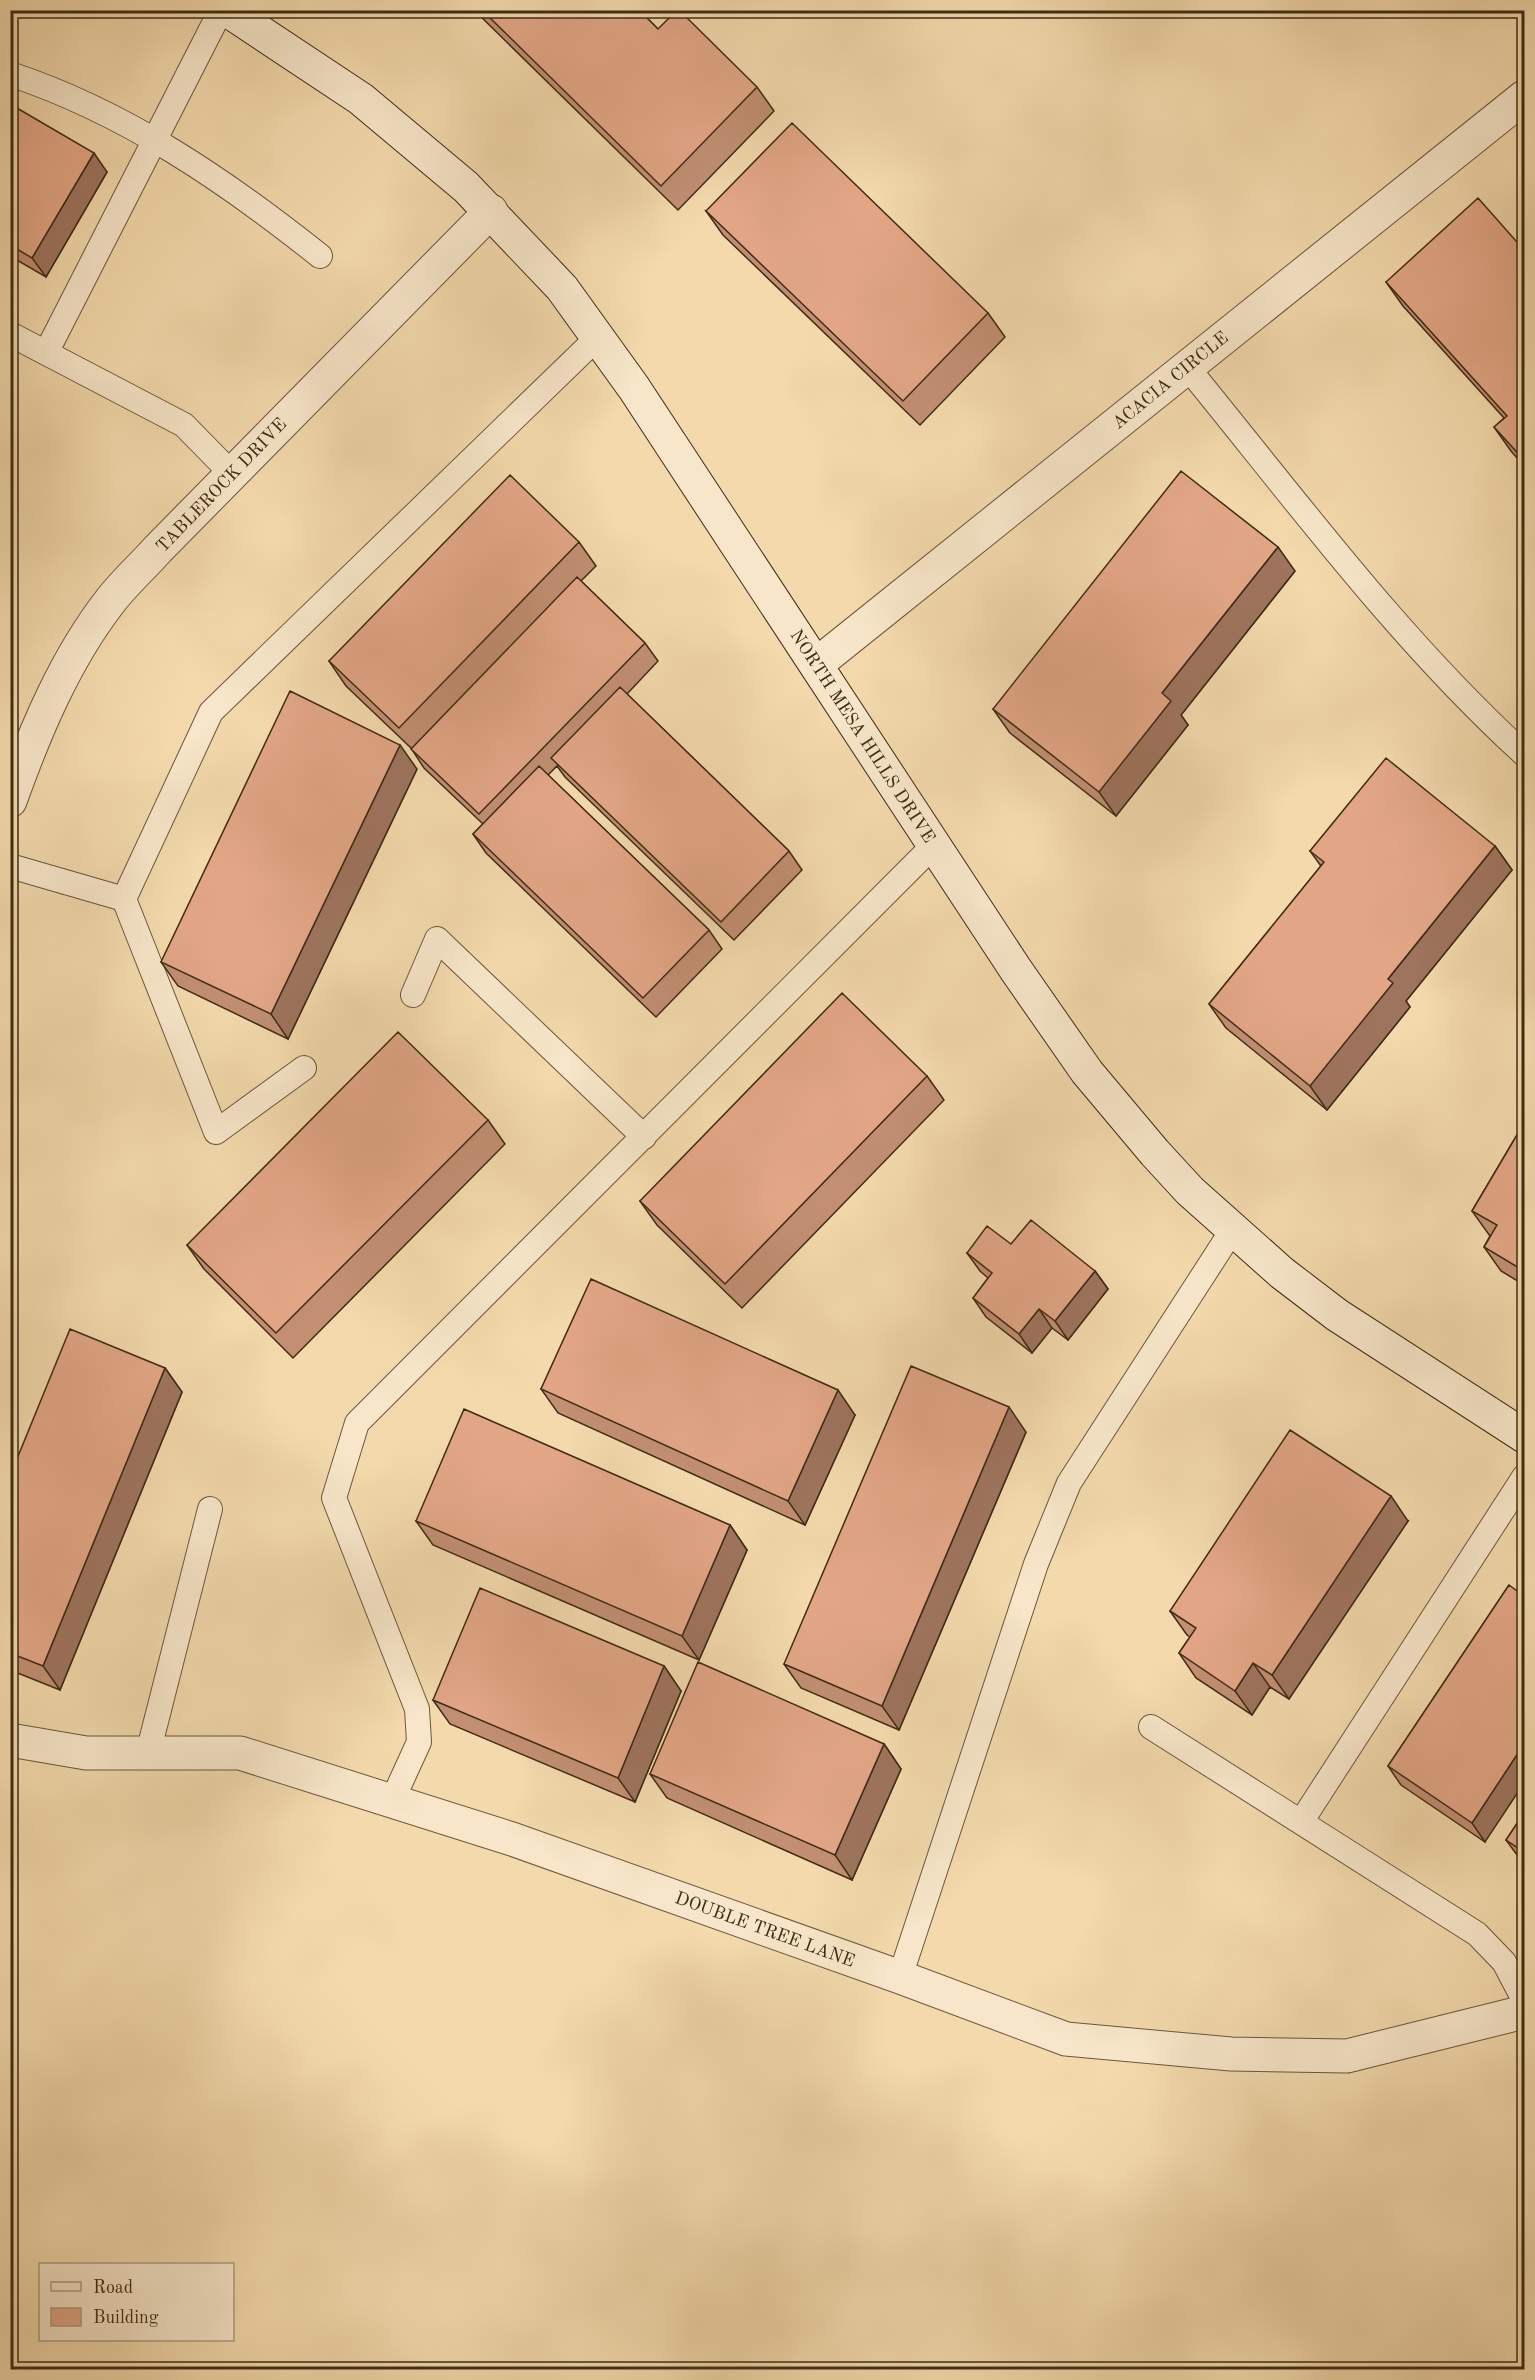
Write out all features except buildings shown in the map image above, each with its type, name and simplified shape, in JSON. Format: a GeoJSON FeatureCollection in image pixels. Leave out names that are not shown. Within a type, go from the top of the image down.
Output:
{"type":"FeatureCollection","features":[{"type":"Feature","properties":{"kind":"street","name":"NORTH MESA HILLS DRIVE"},"geometry":{"type":"LineString","coordinates":[[227,10],[361,99],[466,187],[562,288],[634,388],[817,664],[933,846],[1087,1072],[1155,1153],[1190,1191],[1282,1273],[1337,1315],[1524,1436]]}},
{"type":"Feature","properties":{"kind":"street","name":"ACACIA CIRCLE"},"geometry":{"type":"LineString","coordinates":[[817,664],[1524,98]]}},
{"type":"Feature","properties":{"kind":"street","name":"TABLEROCK DRIVE"},"geometry":{"type":"LineString","coordinates":[[10,801],[29,748],[74,655],[112,600],[490,211]]}},
{"type":"Feature","properties":{"kind":"street","name":"DOUBLE TREE LANE"},"geometry":{"type":"LineString","coordinates":[[10,1740],[86,1753],[240,1753],[512,1839],[900,1977],[1066,2039],[1231,2054],[1347,2056],[1524,2012]]}},
{"type":"Feature","properties":{"kind":"lane"},"geometry":{"type":"LineString","coordinates":[[46,353],[221,10]]}},
{"type":"Feature","properties":{"kind":"lane"},"geometry":{"type":"LineString","coordinates":[[10,74],[53,88],[108,113],[156,140],[274,219],[320,256]]}},
{"type":"Feature","properties":{"kind":"lane"},"geometry":{"type":"LineString","coordinates":[[10,334],[184,425],[232,474]]}},
{"type":"Feature","properties":{"kind":"lane"},"geometry":{"type":"LineString","coordinates":[[304,1068],[216,1132],[124,899],[211,712],[598,337]]}},
{"type":"Feature","properties":{"kind":"lane"},"geometry":{"type":"LineString","coordinates":[[1187,367],[1383,607],[1493,726],[1524,754]]}},
{"type":"Feature","properties":{"kind":"lane"},"geometry":{"type":"LineString","coordinates":[[392,1802],[419,1742],[417,1709],[334,1498],[357,1423],[933,846]]}},
{"type":"Feature","properties":{"kind":"lane"},"geometry":{"type":"LineString","coordinates":[[10,866],[124,899]]}},
{"type":"Feature","properties":{"kind":"lane"},"geometry":{"type":"LineString","coordinates":[[413,995],[437,939],[644,1137]]}},
{"type":"Feature","properties":{"kind":"lane"},"geometry":{"type":"LineString","coordinates":[[900,1977],[1036,1564],[1069,1483],[1233,1229]]}},
{"type":"Feature","properties":{"kind":"lane"},"geometry":{"type":"LineString","coordinates":[[1301,1822],[1524,1477]]}},
{"type":"Feature","properties":{"kind":"lane"},"geometry":{"type":"LineString","coordinates":[[148,1754],[210,1509]]}},
{"type":"Feature","properties":{"kind":"lane"},"geometry":{"type":"LineString","coordinates":[[1151,1727],[1477,1934],[1504,1962],[1524,2000]]}}]}
